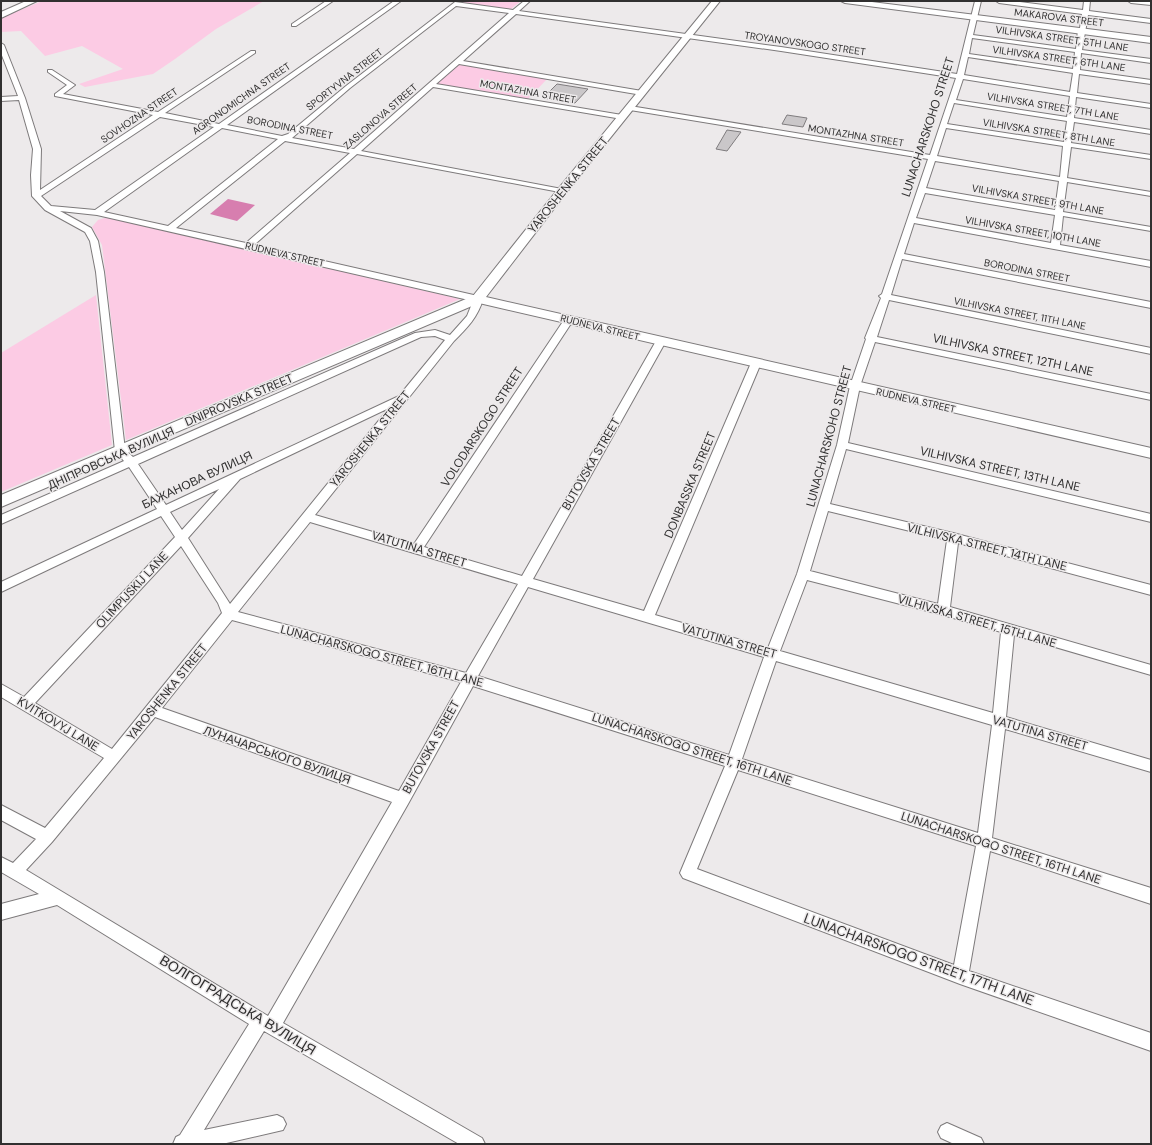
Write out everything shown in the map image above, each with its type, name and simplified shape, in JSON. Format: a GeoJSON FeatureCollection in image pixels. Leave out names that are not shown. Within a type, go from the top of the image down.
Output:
{"type":"FeatureCollection","features":[{"type":"Feature","properties":{"kind":"street"},"geometry":{"type":"LineString","coordinates":[[1,15],[33,1]]}},
{"type":"Feature","properties":{"kind":"street"},"geometry":{"type":"LineString","coordinates":[[294,25],[330,1]]}},
{"type":"Feature","properties":{"kind":"street","name":"AGRONOMICHNA STREET"},"geometry":{"type":"LineString","coordinates":[[97,213],[398,1]]}},
{"type":"Feature","properties":{"kind":"street","name":"ZASLONOVA STREET"},"geometry":{"type":"LineString","coordinates":[[248,246],[527,1]]}},
{"type":"Feature","properties":{"kind":"street","name":"YAROSHENKA STREET"},"geometry":{"type":"LineString","coordinates":[[8,868],[47,837],[114,757],[451,339],[468,321],[475,312],[478,299],[562,191],[716,1]]}},
{"type":"Feature","properties":{"kind":"street","name":"MAKAROVA STREET"},"geometry":{"type":"LineString","coordinates":[[846,1],[1151,40]]}},
{"type":"Feature","properties":{"kind":"street","name":"LUNACHARSKOHO STREET"},"geometry":{"type":"LineString","coordinates":[[688,873],[734,762],[772,654],[803,574],[842,445],[855,386],[884,296],[960,77],[978,1]]}},
{"type":"Feature","properties":{"kind":"street"},"geometry":{"type":"LineString","coordinates":[[999,1],[1151,21]]}},
{"type":"Feature","properties":{"kind":"street"},"geometry":{"type":"LineString","coordinates":[[1055,246],[1064,176],[1069,119],[1086,1]]}},
{"type":"Feature","properties":{"kind":"street"},"geometry":{"type":"LineString","coordinates":[[1131,1],[1151,4]]}},
{"type":"Feature","properties":{"kind":"street","name":"TROYANOVSKOGO STREET"},"geometry":{"type":"LineString","coordinates":[[454,2],[1151,106]]}},
{"type":"Feature","properties":{"kind":"street","name":"SPORTYVNA STREET"},"geometry":{"type":"LineString","coordinates":[[170,229],[285,137],[290,136],[348,87],[454,2]]}},
{"type":"Feature","properties":{"kind":"street","name":"VILHIVSKA STREET, 5TH LANE"},"geometry":{"type":"LineString","coordinates":[[970,36],[1151,61]]}},
{"type":"Feature","properties":{"kind":"street"},"geometry":{"type":"LineString","coordinates":[[1,45],[22,98],[37,149],[35,175],[36,196],[48,208],[88,230],[94,241],[100,272],[120,450],[132,463],[223,601],[229,614]]}},
{"type":"Feature","properties":{"kind":"street","name":"SOVHOZNA STREET"},"geometry":{"type":"LineString","coordinates":[[36,196],[253,52]]}},
{"type":"Feature","properties":{"kind":"street","name":"VILHIVSKA STREET, 6TH LANE"},"geometry":{"type":"LineString","coordinates":[[964,55],[1151,82]]}},
{"type":"Feature","properties":{"kind":"street","name":"MONTAZHNA STREET"},"geometry":{"type":"LineString","coordinates":[[457,62],[642,93]]}},
{"type":"Feature","properties":{"kind":"street","name":"BORODINA STREET"},"geometry":{"type":"LineString","coordinates":[[50,71],[72,85],[57,95],[285,137],[562,191]]}},
{"type":"Feature","properties":{"kind":"street","name":"MONTAZHNA STREET"},"geometry":{"type":"LineString","coordinates":[[430,85],[622,117]]}},
{"type":"Feature","properties":{"kind":"street"},"geometry":{"type":"LineString","coordinates":[[1,99],[22,98]]}},
{"type":"Feature","properties":{"kind":"street","name":"VILHIVSKA STREET, 7TH LANE"},"geometry":{"type":"LineString","coordinates":[[952,101],[1151,132]]}},
{"type":"Feature","properties":{"kind":"street","name":"MONTAZHNA STREET"},"geometry":{"type":"LineString","coordinates":[[632,105],[1064,176],[1151,187]]}},
{"type":"Feature","properties":{"kind":"street","name":"VILHIVSKA STREET, 8TH LANE"},"geometry":{"type":"LineString","coordinates":[[944,126],[1151,157]]}},
{"type":"Feature","properties":{"kind":"street","name":"MONTAZHNA STREET"},"geometry":{"type":"LineString","coordinates":[[1064,176],[1151,194]]}},
{"type":"Feature","properties":{"kind":"street","name":"VILHIVSKA STREET, 9TH LANE"},"geometry":{"type":"LineString","coordinates":[[922,190],[1151,229]]}},
{"type":"Feature","properties":{"kind":"street","name":"RUDNEVA STREET"},"geometry":{"type":"LineString","coordinates":[[48,208],[97,213],[248,246],[1151,453]]}},
{"type":"Feature","properties":{"kind":"street","name":"VILHIVSKA STREET, 10TH LANE"},"geometry":{"type":"LineString","coordinates":[[911,220],[1151,264]]}},
{"type":"Feature","properties":{"kind":"street","name":"BORODINA STREET"},"geometry":{"type":"LineString","coordinates":[[899,256],[1151,305]]}},
{"type":"Feature","properties":{"kind":"street","name":"VILHIVSKA STREET, 11TH LANE"},"geometry":{"type":"LineString","coordinates":[[884,296],[1151,350]]}},
{"type":"Feature","properties":{"kind":"street","name":"DNIPROVSKA STREET"},"geometry":{"type":"LineString","coordinates":[[1,501],[478,299]]}},
{"type":"Feature","properties":{"kind":"street","name":"VOLODARSKOGO STREET"},"geometry":{"type":"LineString","coordinates":[[417,549],[569,319]]}},
{"type":"Feature","properties":{"kind":"street","name":"ДНІПРОВСЬКА ВУЛИЦЯ"},"geometry":{"type":"LineString","coordinates":[[1,520],[418,335],[430,332],[440,332],[451,339]]}},
{"type":"Feature","properties":{"kind":"street","name":"VILHIVSKA STREET, 12TH LANE"},"geometry":{"type":"LineString","coordinates":[[870,338],[1151,397]]}},
{"type":"Feature","properties":{"kind":"street","name":"BUTOVSKA STREET"},"geometry":{"type":"LineString","coordinates":[[184,1143],[266,1023],[403,799],[469,679],[661,341]]}},
{"type":"Feature","properties":{"kind":"street","name":"DONBASSKA STREET"},"geometry":{"type":"LineString","coordinates":[[648,617],[756,363]]}},
{"type":"Feature","properties":{"kind":"street","name":"БАЖАНОВА ВУЛИЦЯ"},"geometry":{"type":"LineString","coordinates":[[1,587],[404,397]]}},
{"type":"Feature","properties":{"kind":"street","name":"VILHIVSKA STREET, 13TH LANE"},"geometry":{"type":"LineString","coordinates":[[842,445],[1151,518]]}},
{"type":"Feature","properties":{"kind":"street","name":"OLIMPIJSKIJ LANE"},"geometry":{"type":"LineString","coordinates":[[25,705],[238,475]]}},
{"type":"Feature","properties":{"kind":"street","name":"VILHIVSKA STREET, 14TH LANE"},"geometry":{"type":"LineString","coordinates":[[823,506],[953,537],[1151,590]]}},
{"type":"Feature","properties":{"kind":"street","name":"VATUTINA STREET"},"geometry":{"type":"LineString","coordinates":[[308,517],[1151,766]]}},
{"type":"Feature","properties":{"kind":"street"},"geometry":{"type":"LineString","coordinates":[[942,610],[953,537]]}},
{"type":"Feature","properties":{"kind":"street","name":"VILHIVSKA STREET, 15TH LANE"},"geometry":{"type":"LineString","coordinates":[[803,574],[942,610],[1151,670]]}},
{"type":"Feature","properties":{"kind":"street","name":"LUNACHARSKOGO STREET, 16TH LANE"},"geometry":{"type":"LineString","coordinates":[[229,614],[469,679],[734,762],[1151,896]]}},
{"type":"Feature","properties":{"kind":"street"},"geometry":{"type":"LineString","coordinates":[[960,976],[984,842],[999,721],[1008,629]]}},
{"type":"Feature","properties":{"kind":"street","name":"KVITKOVYJ LANE"},"geometry":{"type":"LineString","coordinates":[[1,690],[114,757]]}},
{"type":"Feature","properties":{"kind":"street","name":"ЛУНАЧАРСЬКОГО ВУЛИЦЯ"},"geometry":{"type":"LineString","coordinates":[[152,710],[403,799]]}},
{"type":"Feature","properties":{"kind":"street"},"geometry":{"type":"LineString","coordinates":[[1,812],[47,837]]}},
{"type":"Feature","properties":{"kind":"street","name":"ВОЛГОГРАДСЬКА ВУЛИЦЯ"},"geometry":{"type":"LineString","coordinates":[[8,868],[266,1023],[476,1144]]}},
{"type":"Feature","properties":{"kind":"street","name":"LUNACHARSKOGO STREET, 17TH LANE"},"geometry":{"type":"LineString","coordinates":[[688,873],[960,976],[1151,1042]]}},
{"type":"Feature","properties":{"kind":"street"},"geometry":{"type":"LineString","coordinates":[[1,912],[58,897]]}},
{"type":"Feature","properties":{"kind":"street"},"geometry":{"type":"LineString","coordinates":[[184,1143],[276,1124]]}},
{"type":"Feature","properties":{"kind":"street"},"geometry":{"type":"LineString","coordinates":[[947,1132],[976,1144]]}},
{"type":"Feature","properties":{"kind":"shaded area"},"geometry":{"type":"Polygon","coordinates":[[[42,1],[264,1],[216,29],[153,74],[85,87],[79,84],[123,69],[82,46],[45,56],[21,31],[1,32],[1,18],[42,1]]]}},
{"type":"Feature","properties":{"kind":"shaded area"},"geometry":{"type":"Polygon","coordinates":[[[457,1],[521,1],[511,9],[458,3],[457,1]]]}},
{"type":"Feature","properties":{"kind":"shaded area"},"geometry":{"type":"Polygon","coordinates":[[[457,62],[549,77],[526,101],[430,85],[457,62]]]}},
{"type":"Feature","properties":{"kind":"shaded area"},"geometry":{"type":"Polygon","coordinates":[[[228,199],[255,205],[237,221],[210,214],[228,199]]]}},
{"type":"Feature","properties":{"kind":"shaded area"},"geometry":{"type":"Polygon","coordinates":[[[108,217],[460,299],[126,440],[102,245],[92,227],[98,220],[108,217]]]}},
{"type":"Feature","properties":{"kind":"shaded area"},"geometry":{"type":"Polygon","coordinates":[[[96,295],[112,445],[1,492],[1,353],[96,295]]]}},
{"type":"Feature","properties":{"kind":"building"},"geometry":{"type":"Polygon","coordinates":[[[557,84],[588,89],[575,103],[543,98],[557,84]]]}},
{"type":"Feature","properties":{"kind":"building"},"geometry":{"type":"Polygon","coordinates":[[[787,115],[807,118],[803,127],[782,124],[787,115]]]}},
{"type":"Feature","properties":{"kind":"building"},"geometry":{"type":"Polygon","coordinates":[[[727,130],[741,132],[727,151],[716,149],[727,130]]]}}]}
